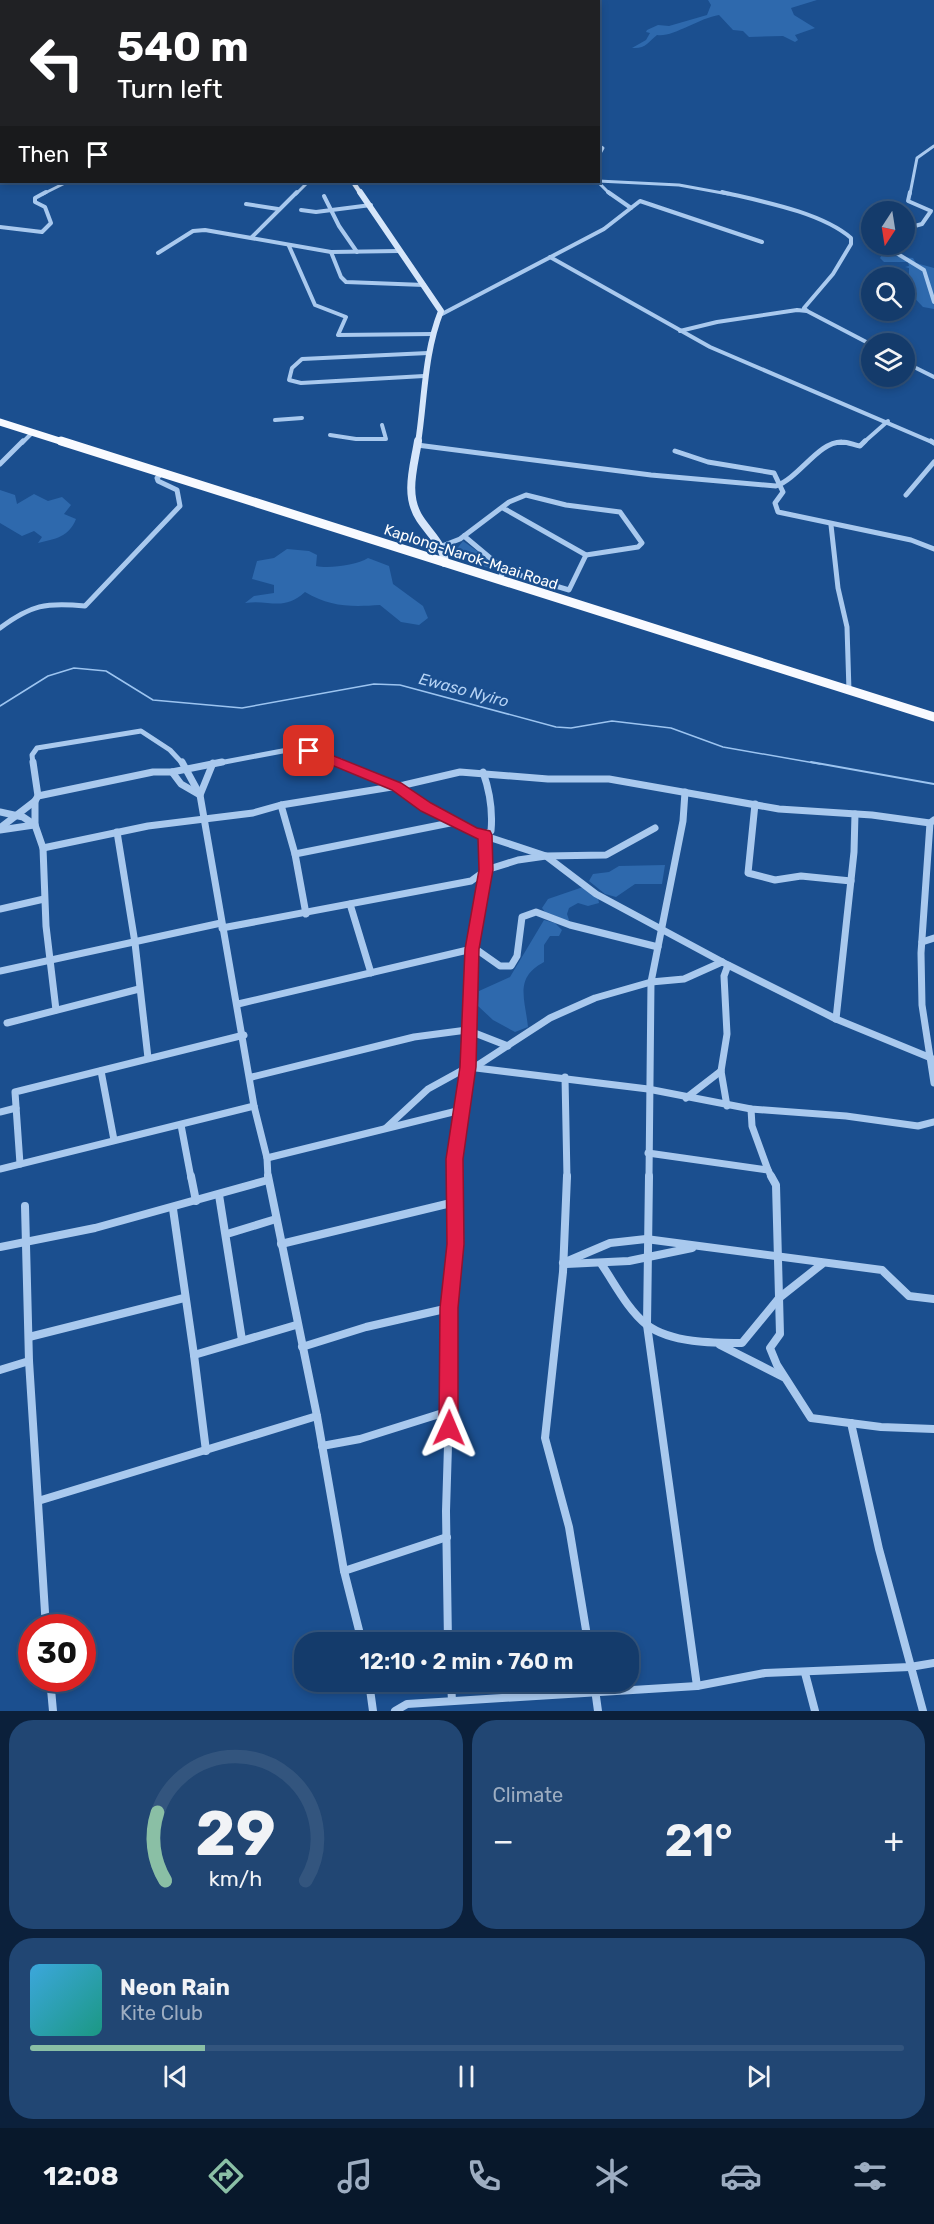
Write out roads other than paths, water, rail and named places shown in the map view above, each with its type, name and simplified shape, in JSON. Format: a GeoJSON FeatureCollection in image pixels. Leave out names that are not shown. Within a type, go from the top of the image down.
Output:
{"type":"FeatureCollection","features":[{"type":"Feature","properties":{"kind":"highway","name":"Kaplong-Narok-Maai Road"},"geometry":{"type":"LineString","coordinates":[[0,422],[934,717]]}},
{"type":"Feature","properties":{"kind":"main road"},"geometry":{"type":"LineString","coordinates":[[354,183],[442,314],[432,334],[428,353],[424,376],[426,393],[410,475],[411,500],[420,519],[442,546],[445,564]]}},
{"type":"Feature","properties":{"kind":"street"},"geometry":{"type":"LineString","coordinates":[[908,201],[915,178],[916,158],[934,146]]}},
{"type":"Feature","properties":{"kind":"street"},"geometry":{"type":"LineString","coordinates":[[600,181],[657,183],[703,188],[823,221],[848,233],[853,240],[852,246],[804,308],[807,310]]}},
{"type":"Feature","properties":{"kind":"street"},"geometry":{"type":"LineString","coordinates":[[0,227],[42,232],[51,223],[45,207],[35,202],[35,198],[65,183]]}},
{"type":"Feature","properties":{"kind":"street"},"geometry":{"type":"LineString","coordinates":[[252,237],[273,220],[278,209],[307,183]]}},
{"type":"Feature","properties":{"kind":"street"},"geometry":{"type":"LineString","coordinates":[[600,183],[631,208]]}},
{"type":"Feature","properties":{"kind":"street"},"geometry":{"type":"LineString","coordinates":[[324,196],[339,226],[357,252]]}},
{"type":"Feature","properties":{"kind":"street"},"geometry":{"type":"LineString","coordinates":[[442,314],[604,229],[640,201],[762,242]]}},
{"type":"Feature","properties":{"kind":"street"},"geometry":{"type":"LineString","coordinates":[[246,204],[278,209]]}},
{"type":"Feature","properties":{"kind":"street"},"geometry":{"type":"LineString","coordinates":[[915,204],[931,212],[922,224],[915,226]]}},
{"type":"Feature","properties":{"kind":"street"},"geometry":{"type":"LineString","coordinates":[[301,210],[333,210],[370,205]]}},
{"type":"Feature","properties":{"kind":"street"},"geometry":{"type":"LineString","coordinates":[[158,253],[193,231],[205,230],[332,252],[399,250]]}},
{"type":"Feature","properties":{"kind":"street"},"geometry":{"type":"LineString","coordinates":[[289,246],[315,305],[346,317],[338,335],[432,334]]}},
{"type":"Feature","properties":{"kind":"street"},"geometry":{"type":"LineString","coordinates":[[332,252],[341,278],[346,282],[424,285]]}},
{"type":"Feature","properties":{"kind":"street"},"geometry":{"type":"LineString","coordinates":[[900,255],[924,270],[934,302]]}},
{"type":"Feature","properties":{"kind":"street"},"geometry":{"type":"LineString","coordinates":[[550,257],[680,331],[760,369],[888,421],[934,443]]}},
{"type":"Feature","properties":{"kind":"street"},"geometry":{"type":"LineString","coordinates":[[680,331],[717,322],[807,310],[861,339]]}},
{"type":"Feature","properties":{"kind":"street"},"geometry":{"type":"LineString","coordinates":[[424,376],[300,383],[288,378],[294,365],[302,358],[428,353]]}},
{"type":"Feature","properties":{"kind":"street"},"geometry":{"type":"LineString","coordinates":[[915,368],[934,377]]}},
{"type":"Feature","properties":{"kind":"street"},"geometry":{"type":"LineString","coordinates":[[275,420],[302,418]]}},
{"type":"Feature","properties":{"kind":"street"},"geometry":{"type":"LineString","coordinates":[[417,445],[651,475],[782,485],[788,482],[806,462],[832,444],[840,442],[860,446],[888,421]]}},
{"type":"Feature","properties":{"kind":"street"},"geometry":{"type":"LineString","coordinates":[[330,435],[356,439],[386,439],[382,425]]}},
{"type":"Feature","properties":{"kind":"street"},"geometry":{"type":"LineString","coordinates":[[0,464],[33,432]]}},
{"type":"Feature","properties":{"kind":"street"},"geometry":{"type":"LineString","coordinates":[[675,451],[712,463],[771,472],[782,485],[783,492],[775,503],[778,512],[831,525],[911,540],[934,549]]}},
{"type":"Feature","properties":{"kind":"street"},"geometry":{"type":"LineString","coordinates":[[906,495],[934,462]]}},
{"type":"Feature","properties":{"kind":"street"},"geometry":{"type":"LineString","coordinates":[[0,628],[20,611],[30,607],[53,601],[85,606],[91,602],[102,586],[180,506],[177,490],[158,481],[157,478],[162,473]]}},
{"type":"Feature","properties":{"kind":"street"},"geometry":{"type":"LineString","coordinates":[[442,546],[464,536],[519,496],[526,495],[567,505],[620,512],[642,543],[638,547],[586,555],[503,508]]}},
{"type":"Feature","properties":{"kind":"street"},"geometry":{"type":"LineString","coordinates":[[831,525],[838,588],[847,627],[849,691]]}},
{"type":"Feature","properties":{"kind":"street"},"geometry":{"type":"LineString","coordinates":[[464,536],[501,567],[503,573],[498,580]]}},
{"type":"Feature","properties":{"kind":"street"},"geometry":{"type":"LineString","coordinates":[[500,569],[568,590],[586,555]]}},
{"type":"Feature","properties":{"kind":"street"},"geometry":{"type":"LineString","coordinates":[[57,1010],[44,899],[43,848],[35,825],[37,798],[32,755],[37,748],[141,731],[171,750],[189,768],[200,795],[221,926],[252,1077],[254,1106],[267,1158],[268,1180],[292,1292],[296,1325],[317,1416],[344,1570],[360,1632]]}},
{"type":"Feature","properties":{"kind":"street"},"geometry":{"type":"LineString","coordinates":[[0,829],[37,798],[153,772],[172,772],[282,750],[309,751],[346,764],[395,786],[426,807],[473,832],[546,856],[596,894],[662,931],[836,1019],[931,1059]]}},
{"type":"Feature","properties":{"kind":"street"},"geometry":{"type":"LineString","coordinates":[[200,795],[213,762]]}},
{"type":"Feature","properties":{"kind":"street"},"geometry":{"type":"LineString","coordinates":[[172,772],[181,784],[200,795]]}},
{"type":"Feature","properties":{"kind":"street"},"geometry":{"type":"LineString","coordinates":[[43,848],[168,822],[253,813],[281,805],[395,786],[460,772],[483,772],[548,779],[609,779],[806,813],[855,814],[932,821],[922,942],[922,1005],[934,1083]]}},
{"type":"Feature","properties":{"kind":"street"},"geometry":{"type":"LineString","coordinates":[[483,772],[489,789],[492,813],[491,831],[485,835]]}},
{"type":"Feature","properties":{"kind":"street"},"geometry":{"type":"LineString","coordinates":[[685,792],[683,821],[651,982],[646,1239],[647,1325],[669,1499],[697,1686]]}},
{"type":"Feature","properties":{"kind":"street"},"geometry":{"type":"LineString","coordinates":[[755,804],[748,873],[775,880],[801,876],[851,880]]}},
{"type":"Feature","properties":{"kind":"street"},"geometry":{"type":"LineString","coordinates":[[281,805],[295,854],[306,914]]}},
{"type":"Feature","properties":{"kind":"street"},"geometry":{"type":"LineString","coordinates":[[0,812],[16,815],[35,825]]}},
{"type":"Feature","properties":{"kind":"street"},"geometry":{"type":"LineString","coordinates":[[836,1019],[851,880],[855,814]]}},
{"type":"Feature","properties":{"kind":"street"},"geometry":{"type":"LineString","coordinates":[[295,854],[455,822]]}},
{"type":"Feature","properties":{"kind":"street"},"geometry":{"type":"LineString","coordinates":[[0,829],[35,825]]}},
{"type":"Feature","properties":{"kind":"street"},"geometry":{"type":"LineString","coordinates":[[0,971],[221,926],[306,914],[471,881],[486,870],[518,860],[546,856],[606,855],[629,840],[655,828]]}},
{"type":"Feature","properties":{"kind":"street"},"geometry":{"type":"LineString","coordinates":[[117,832],[135,943],[148,1058]]}},
{"type":"Feature","properties":{"kind":"street"},"geometry":{"type":"LineString","coordinates":[[448,1632],[446,1511],[449,1308],[456,1244],[454,1159],[461,1110],[471,1068],[467,1030],[472,948],[486,870],[485,835]]}},
{"type":"Feature","properties":{"kind":"street"},"geometry":{"type":"LineString","coordinates":[[0,909],[44,899]]}},
{"type":"Feature","properties":{"kind":"street"},"geometry":{"type":"LineString","coordinates":[[350,904],[371,973]]}},
{"type":"Feature","properties":{"kind":"street"},"geometry":{"type":"LineString","coordinates":[[238,1004],[472,948],[500,966],[511,966],[517,956],[522,917],[536,912],[570,925],[658,947]]}},
{"type":"Feature","properties":{"kind":"street"},"geometry":{"type":"LineString","coordinates":[[922,942],[934,938]]}},
{"type":"Feature","properties":{"kind":"street"},"geometry":{"type":"LineString","coordinates":[[386,1128],[428,1089],[471,1068],[550,1018],[586,1002],[651,982],[684,979],[725,963]]}},
{"type":"Feature","properties":{"kind":"street"},"geometry":{"type":"LineString","coordinates":[[725,963],[727,1034],[721,1071],[727,1106]]}},
{"type":"Feature","properties":{"kind":"street"},"geometry":{"type":"LineString","coordinates":[[7,1023],[139,989]]}},
{"type":"Feature","properties":{"kind":"street"},"geometry":{"type":"LineString","coordinates":[[252,1077],[414,1037],[467,1030],[508,1046]]}},
{"type":"Feature","properties":{"kind":"street"},"geometry":{"type":"LineString","coordinates":[[20,1164],[15,1092],[244,1035]]}},
{"type":"Feature","properties":{"kind":"street"},"geometry":{"type":"LineString","coordinates":[[471,1068],[565,1077],[648,1089],[751,1109],[846,1116],[918,1126],[934,1122]]}},
{"type":"Feature","properties":{"kind":"street"},"geometry":{"type":"LineString","coordinates":[[100,1071],[110,1108],[114,1140]]}},
{"type":"Feature","properties":{"kind":"street"},"geometry":{"type":"LineString","coordinates":[[686,1098],[721,1071]]}},
{"type":"Feature","properties":{"kind":"street"},"geometry":{"type":"LineString","coordinates":[[565,1077],[567,1166],[562,1263],[557,1344],[545,1438],[569,1527],[586,1632]]}},
{"type":"Feature","properties":{"kind":"street"},"geometry":{"type":"LineString","coordinates":[[0,1169],[254,1106]]}},
{"type":"Feature","properties":{"kind":"street"},"geometry":{"type":"LineString","coordinates":[[0,1112],[16,1108]]}},
{"type":"Feature","properties":{"kind":"street"},"geometry":{"type":"LineString","coordinates":[[751,1109],[752,1126],[776,1185],[780,1334],[770,1348],[777,1365],[811,1418],[881,1427],[934,1429]]}},
{"type":"Feature","properties":{"kind":"street"},"geometry":{"type":"LineString","coordinates":[[267,1158],[342,1142],[386,1128],[461,1110]]}},
{"type":"Feature","properties":{"kind":"street"},"geometry":{"type":"LineString","coordinates":[[181,1125],[196,1201]]}},
{"type":"Feature","properties":{"kind":"street"},"geometry":{"type":"LineString","coordinates":[[648,1153],[768,1170]]}},
{"type":"Feature","properties":{"kind":"street"},"geometry":{"type":"LineString","coordinates":[[0,1247],[27,1243],[172,1209],[268,1180]]}},
{"type":"Feature","properties":{"kind":"street"},"geometry":{"type":"LineString","coordinates":[[219,1195],[242,1340]]}},
{"type":"Feature","properties":{"kind":"street"},"geometry":{"type":"LineString","coordinates":[[281,1244],[455,1202]]}},
{"type":"Feature","properties":{"kind":"street"},"geometry":{"type":"LineString","coordinates":[[25,1206],[29,1361],[45,1614]]}},
{"type":"Feature","properties":{"kind":"street"},"geometry":{"type":"LineString","coordinates":[[172,1209],[206,1451]]}},
{"type":"Feature","properties":{"kind":"street"},"geometry":{"type":"LineString","coordinates":[[227,1234],[276,1219]]}},
{"type":"Feature","properties":{"kind":"street"},"geometry":{"type":"LineString","coordinates":[[562,1263],[610,1243],[646,1239],[822,1264],[882,1270],[897,1289],[909,1296],[922,1300],[934,1299]]}},
{"type":"Feature","properties":{"kind":"street"},"geometry":{"type":"LineString","coordinates":[[562,1263],[603,1265],[647,1260],[696,1247]]}},
{"type":"Feature","properties":{"kind":"street"},"geometry":{"type":"LineString","coordinates":[[603,1265],[647,1325],[674,1335],[719,1344],[742,1343],[779,1298],[822,1264]]}},
{"type":"Feature","properties":{"kind":"street"},"geometry":{"type":"LineString","coordinates":[[29,1337],[184,1298]]}},
{"type":"Feature","properties":{"kind":"street"},"geometry":{"type":"LineString","coordinates":[[302,1347],[366,1327],[449,1308]]}},
{"type":"Feature","properties":{"kind":"street"},"geometry":{"type":"LineString","coordinates":[[194,1355],[296,1325]]}},
{"type":"Feature","properties":{"kind":"street"},"geometry":{"type":"LineString","coordinates":[[719,1344],[787,1379]]}},
{"type":"Feature","properties":{"kind":"street"},"geometry":{"type":"LineString","coordinates":[[0,1370],[29,1361]]}},
{"type":"Feature","properties":{"kind":"street"},"geometry":{"type":"LineString","coordinates":[[322,1446],[360,1439],[449,1412]]}},
{"type":"Feature","properties":{"kind":"street"},"geometry":{"type":"LineString","coordinates":[[38,1501],[317,1416]]}},
{"type":"Feature","properties":{"kind":"street"},"geometry":{"type":"LineString","coordinates":[[851,1423],[879,1549],[923,1711]]}},
{"type":"Feature","properties":{"kind":"street"},"geometry":{"type":"LineString","coordinates":[[344,1570],[447,1537]]}},
{"type":"Feature","properties":{"kind":"street"},"geometry":{"type":"LineString","coordinates":[[639,1687],[697,1686],[765,1673],[910,1667],[934,1663]]}},
{"type":"Feature","properties":{"kind":"street"},"geometry":{"type":"LineString","coordinates":[[806,1673],[815,1711]]}},
{"type":"Feature","properties":{"kind":"street"},"geometry":{"type":"LineString","coordinates":[[51,1692],[53,1711]]}},
{"type":"Feature","properties":{"kind":"street"},"geometry":{"type":"LineString","coordinates":[[370,1692],[373,1711]]}},
{"type":"Feature","properties":{"kind":"street"},"geometry":{"type":"LineString","coordinates":[[452,1692],[452,1701]]}},
{"type":"Feature","properties":{"kind":"street"},"geometry":{"type":"LineString","coordinates":[[395,1711],[407,1704],[434,1707],[452,1701],[544,1692]]}},
{"type":"Feature","properties":{"kind":"street"},"geometry":{"type":"LineString","coordinates":[[596,1692],[598,1711]]}},
{"type":"Feature","properties":{"kind":"waterway","name":"Ewaso Nyiro"},"geometry":{"type":"LineString","coordinates":[[0,706],[48,676],[74,668],[106,671],[153,700],[242,708],[374,684],[400,685],[556,727],[571,728],[612,721],[671,728],[723,747],[820,764]]}},
{"type":"Feature","properties":{"kind":"waterway","name":"Ewaso Nyiro"},"geometry":{"type":"LineString","coordinates":[[811,762],[934,784]]}}]}
